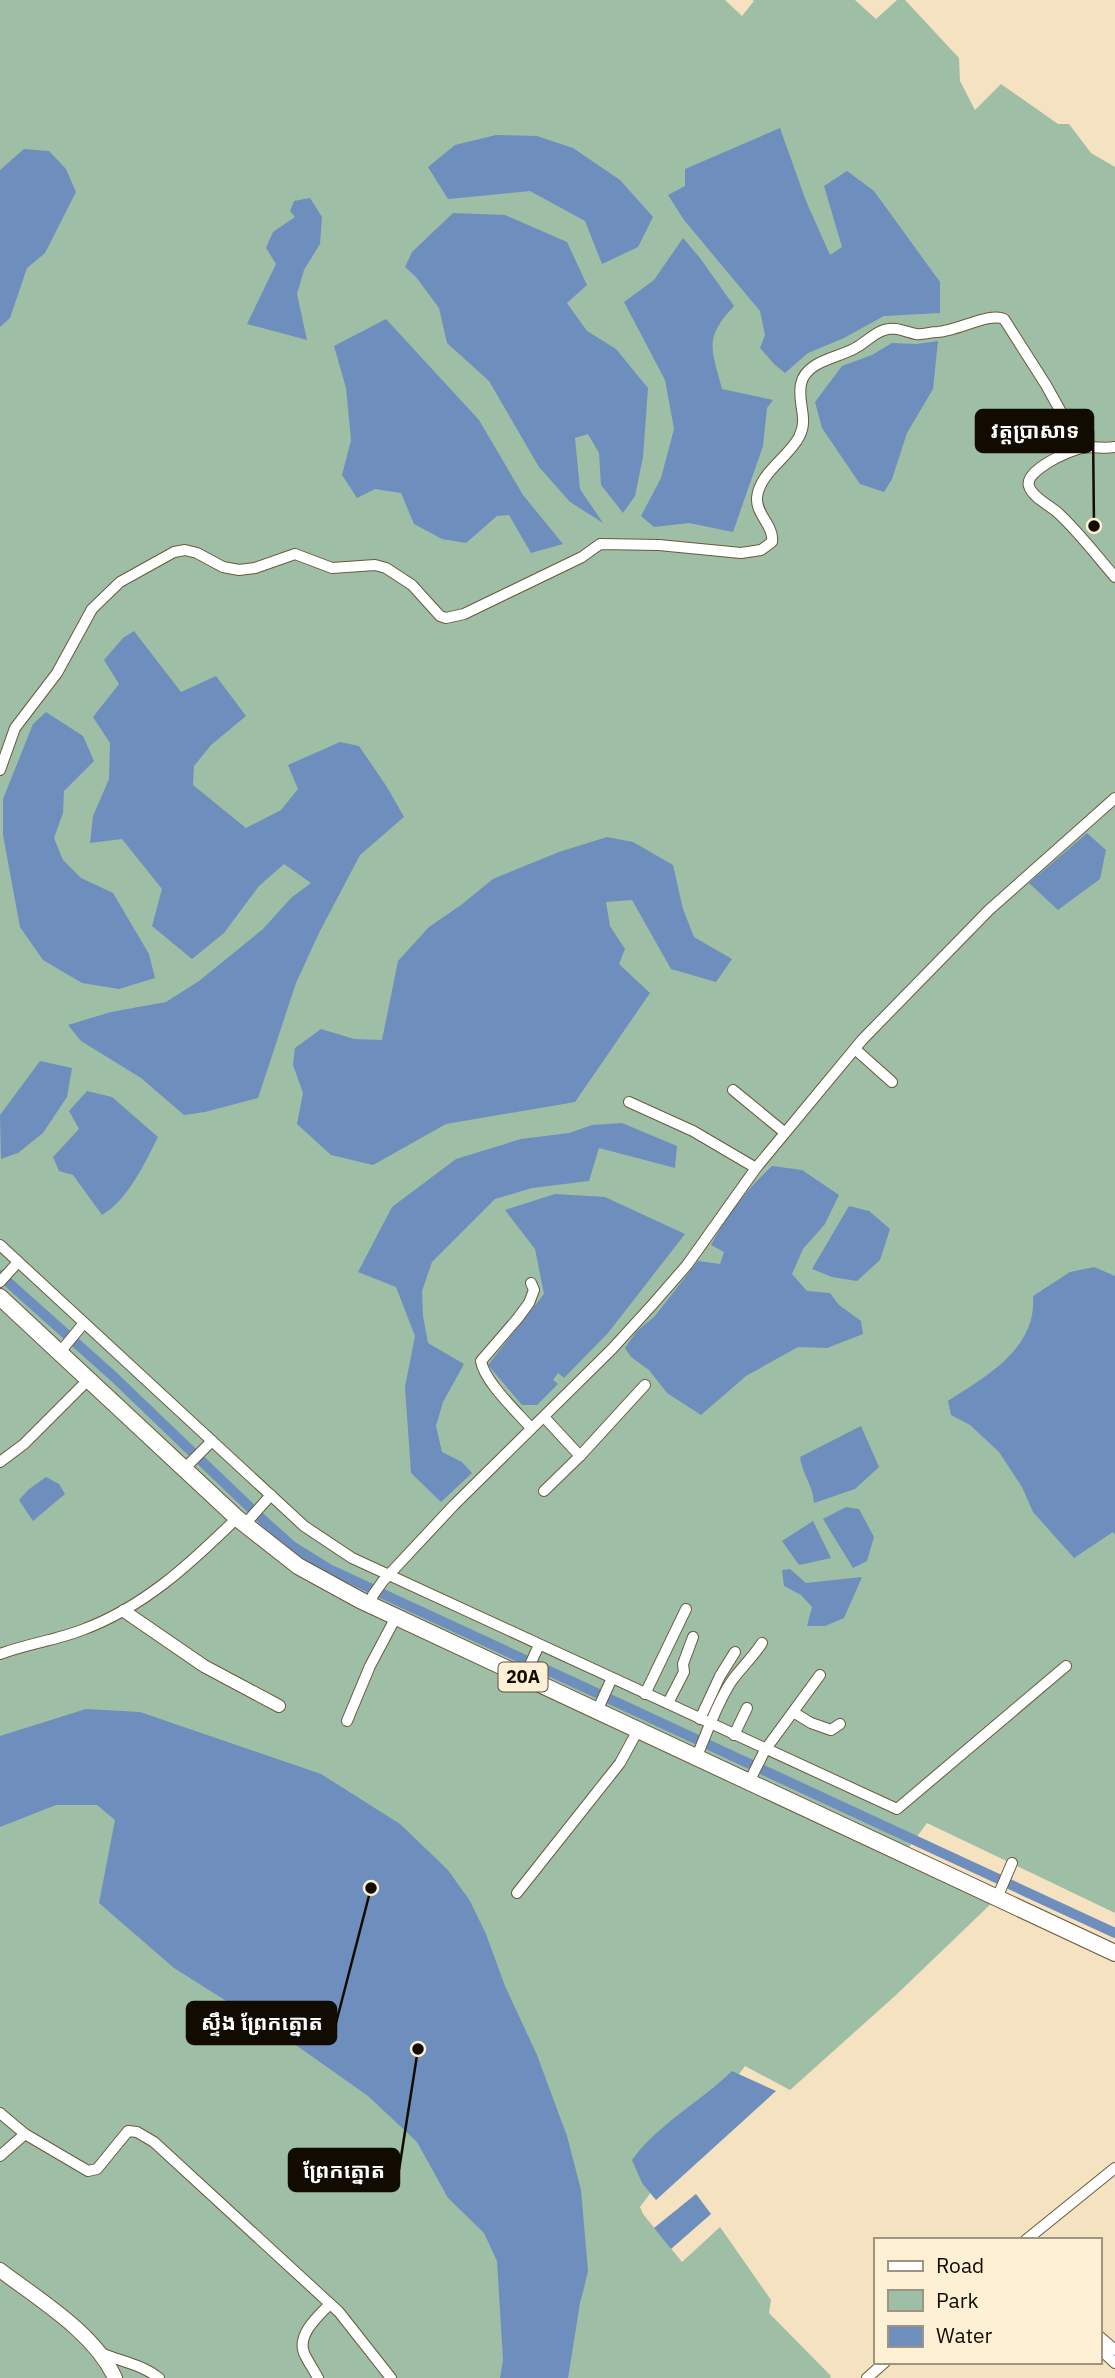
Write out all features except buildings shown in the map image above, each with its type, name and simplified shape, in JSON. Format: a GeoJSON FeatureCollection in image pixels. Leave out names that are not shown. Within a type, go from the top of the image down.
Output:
{"type":"FeatureCollection","features":[{"type":"Feature","properties":{"kind":"main road","name":"20A"},"geometry":{"type":"LineString","coordinates":[[0,1297],[89,1379],[188,1464],[241,1521],[298,1566],[371,1600],[396,1617],[524,1678],[599,1705],[638,1730],[699,1752],[999,1893],[1115,1953]]}},
{"type":"Feature","properties":{"kind":"main road"},"geometry":{"type":"LineString","coordinates":[[0,2270],[81,2333],[101,2353],[115,2378]]}},
{"type":"Feature","properties":{"kind":"street"},"geometry":{"type":"LineString","coordinates":[[0,770],[15,728],[57,673],[92,609],[120,582],[174,552],[185,550],[197,553],[223,568],[239,570],[255,568],[295,554],[332,568],[375,565],[400,576],[424,596],[440,616],[446,618],[469,612],[582,557],[600,544],[659,545],[741,554],[767,547],[773,536],[757,505],[757,498],[767,476],[801,434],[804,416],[800,400],[801,383],[805,374],[821,362],[855,349],[885,329],[921,334],[957,329],[992,316],[1004,319],[1046,385],[1081,448]]}},
{"type":"Feature","properties":{"kind":"street"},"geometry":{"type":"LineString","coordinates":[[1115,447],[1081,448],[1033,472],[1028,479],[1028,485],[1034,493],[1069,524],[1115,577]]}},
{"type":"Feature","properties":{"kind":"street"},"geometry":{"type":"LineString","coordinates":[[371,1600],[386,1578],[653,1304],[687,1265],[785,1132],[915,983],[989,910],[1115,798]]}},
{"type":"Feature","properties":{"kind":"street"},"geometry":{"type":"LineString","coordinates":[[855,1049],[892,1083]]}},
{"type":"Feature","properties":{"kind":"street"},"geometry":{"type":"LineString","coordinates":[[733,1090],[785,1132]]}},
{"type":"Feature","properties":{"kind":"street"},"geometry":{"type":"LineString","coordinates":[[629,1102],[693,1130],[756,1168]]}},
{"type":"Feature","properties":{"kind":"street"},"geometry":{"type":"LineString","coordinates":[[0,1245],[15,1265],[84,1323],[208,1444],[325,1541],[386,1578],[539,1645],[610,1681],[667,1703],[764,1752],[897,1809],[1066,1666]]}},
{"type":"Feature","properties":{"kind":"street"},"geometry":{"type":"LineString","coordinates":[[1,1281],[15,1265]]}},
{"type":"Feature","properties":{"kind":"street"},"geometry":{"type":"LineString","coordinates":[[531,1283],[534,1290],[529,1303],[481,1362],[488,1378],[531,1428]]}},
{"type":"Feature","properties":{"kind":"street"},"geometry":{"type":"LineString","coordinates":[[60,1352],[84,1323]]}},
{"type":"Feature","properties":{"kind":"street"},"geometry":{"type":"LineString","coordinates":[[0,1462],[24,1444],[89,1379]]}},
{"type":"Feature","properties":{"kind":"street"},"geometry":{"type":"LineString","coordinates":[[544,1491],[645,1385]]}},
{"type":"Feature","properties":{"kind":"street"},"geometry":{"type":"LineString","coordinates":[[544,1417],[579,1456]]}},
{"type":"Feature","properties":{"kind":"street"},"geometry":{"type":"LineString","coordinates":[[188,1464],[208,1444]]}},
{"type":"Feature","properties":{"kind":"street"},"geometry":{"type":"LineString","coordinates":[[0,1654],[79,1631],[124,1611],[170,1580],[271,1495]]}},
{"type":"Feature","properties":{"kind":"street"},"geometry":{"type":"LineString","coordinates":[[645,1694],[686,1609]]}},
{"type":"Feature","properties":{"kind":"street"},"geometry":{"type":"LineString","coordinates":[[124,1611],[205,1666],[279,1706]]}},
{"type":"Feature","properties":{"kind":"street"},"geometry":{"type":"LineString","coordinates":[[347,1721],[370,1666],[396,1617]]}},
{"type":"Feature","properties":{"kind":"street"},"geometry":{"type":"LineString","coordinates":[[667,1703],[684,1672],[683,1664],[694,1637]]}},
{"type":"Feature","properties":{"kind":"street"},"geometry":{"type":"LineString","coordinates":[[706,1725],[732,1681],[762,1643]]}},
{"type":"Feature","properties":{"kind":"street"},"geometry":{"type":"LineString","coordinates":[[524,1678],[539,1645]]}},
{"type":"Feature","properties":{"kind":"street"},"geometry":{"type":"LineString","coordinates":[[699,1752],[720,1676],[735,1652]]}},
{"type":"Feature","properties":{"kind":"street"},"geometry":{"type":"LineString","coordinates":[[752,1777],[764,1752],[820,1675]]}},
{"type":"Feature","properties":{"kind":"street"},"geometry":{"type":"LineString","coordinates":[[599,1705],[610,1681]]}},
{"type":"Feature","properties":{"kind":"street"},"geometry":{"type":"LineString","coordinates":[[734,1735],[747,1708]]}},
{"type":"Feature","properties":{"kind":"street"},"geometry":{"type":"LineString","coordinates":[[793,1712],[811,1723],[831,1730],[840,1724]]}},
{"type":"Feature","properties":{"kind":"street"},"geometry":{"type":"LineString","coordinates":[[517,1892],[620,1763],[638,1730]]}},
{"type":"Feature","properties":{"kind":"street"},"geometry":{"type":"LineString","coordinates":[[999,1893],[1010,1868]]}},
{"type":"Feature","properties":{"kind":"street"},"geometry":{"type":"LineString","coordinates":[[0,2113],[25,2134],[88,2171],[97,2169],[128,2131],[137,2132],[153,2142],[187,2170],[339,2312],[391,2378]]}},
{"type":"Feature","properties":{"kind":"street"},"geometry":{"type":"LineString","coordinates":[[0,2156],[25,2134]]}},
{"type":"Feature","properties":{"kind":"street"},"geometry":{"type":"LineString","coordinates":[[1028,2238],[1115,2168]]}},
{"type":"Feature","properties":{"kind":"street"},"geometry":{"type":"LineString","coordinates":[[318,2378],[303,2351],[302,2343],[311,2325],[329,2305]]}},
{"type":"Feature","properties":{"kind":"street"},"geometry":{"type":"LineString","coordinates":[[1101,2338],[1115,2350]]}},
{"type":"Feature","properties":{"kind":"street"},"geometry":{"type":"LineString","coordinates":[[1101,2350],[1115,2363]]}},
{"type":"Feature","properties":{"kind":"street"},"geometry":{"type":"LineString","coordinates":[[101,2353],[125,2363],[138,2364],[159,2378]]}},
{"type":"Feature","properties":{"kind":"street"},"geometry":{"type":"LineString","coordinates":[[866,2378],[883,2364]]}},
{"type":"Feature","properties":{"kind":"green space"},"geometry":{"type":"Polygon","coordinates":[[[0,0],[725,0],[742,16],[754,1],[752,0],[855,0],[876,19],[897,0],[905,0],[959,58],[960,81],[975,110],[1001,84],[1058,124],[1069,124],[1091,153],[1115,167],[1115,1913],[927,1823],[904,1854],[997,1898],[896,1995],[790,2090],[745,2066],[640,2207],[682,2262],[720,2227],[771,2300],[769,2313],[830,2378],[567,2378],[584,2282],[512,2378],[0,2378],[0,0]]]}},
{"type":"Feature","properties":{"kind":"water"},"geometry":{"type":"Polygon","coordinates":[[[780,128],[806,201],[830,255],[842,247],[824,186],[847,171],[874,191],[940,282],[940,313],[884,316],[844,338],[808,353],[785,373],[760,348],[765,335],[760,311],[684,220],[668,195],[685,186],[685,169],[780,128]]]}},
{"type":"Feature","properties":{"kind":"water"},"geometry":{"type":"Polygon","coordinates":[[[496,135],[537,136],[573,148],[620,180],[653,217],[638,247],[602,264],[585,221],[530,191],[448,199],[428,167],[455,145],[496,135]]]}},
{"type":"Feature","properties":{"kind":"water"},"geometry":{"type":"Polygon","coordinates":[[[24,149],[49,151],[66,169],[76,192],[45,253],[27,268],[10,318],[0,327],[0,170],[24,149]]]}},
{"type":"Feature","properties":{"kind":"water"},"geometry":{"type":"Polygon","coordinates":[[[310,198],[322,217],[320,244],[304,270],[297,294],[307,340],[247,324],[276,264],[266,248],[273,232],[295,217],[290,211],[294,201],[310,198]]]}},
{"type":"Feature","properties":{"kind":"water"},"geometry":{"type":"Polygon","coordinates":[[[453,213],[505,215],[567,242],[587,285],[567,303],[587,331],[616,349],[648,388],[643,457],[635,496],[623,513],[601,485],[599,453],[588,434],[575,438],[580,489],[603,523],[570,502],[539,467],[489,381],[447,343],[439,308],[405,267],[412,252],[453,213]]]}},
{"type":"Feature","properties":{"kind":"water"},"geometry":{"type":"Polygon","coordinates":[[[683,238],[734,306],[724,317],[714,336],[713,354],[722,389],[773,400],[767,408],[763,446],[733,532],[689,523],[654,527],[641,516],[661,478],[674,429],[665,380],[624,302],[654,280],[683,238]]]}},
{"type":"Feature","properties":{"kind":"water"},"geometry":{"type":"Polygon","coordinates":[[[386,319],[479,420],[523,495],[563,544],[531,553],[509,515],[497,516],[466,543],[442,539],[414,524],[401,493],[375,489],[357,498],[342,475],[351,440],[346,388],[334,346],[386,319]]]}},
{"type":"Feature","properties":{"kind":"water"},"geometry":{"type":"Polygon","coordinates":[[[938,341],[933,389],[907,433],[892,479],[884,492],[860,484],[822,428],[815,402],[842,366],[872,355],[892,343],[938,341]]]}},
{"type":"Feature","properties":{"kind":"water"},"geometry":{"type":"Polygon","coordinates":[[[134,631],[181,692],[216,676],[246,716],[211,745],[194,766],[193,785],[246,828],[281,810],[298,789],[288,765],[340,742],[359,746],[404,817],[360,855],[319,933],[296,983],[258,1098],[184,1115],[141,1078],[81,1041],[68,1025],[111,1012],[166,1002],[199,981],[263,929],[291,898],[311,883],[284,864],[259,886],[224,933],[192,959],[152,926],[162,889],[122,839],[90,843],[93,816],[109,779],[110,743],[93,717],[119,684],[104,660],[123,638],[134,631]]]}},
{"type":"Feature","properties":{"kind":"water"},"geometry":{"type":"Polygon","coordinates":[[[46,712],[83,736],[94,761],[64,791],[63,813],[54,838],[63,860],[81,878],[113,893],[149,954],[155,978],[119,989],[82,983],[43,960],[20,927],[3,835],[3,799],[33,724],[46,712]]]}},
{"type":"Feature","properties":{"kind":"water"},"geometry":{"type":"Polygon","coordinates":[[[1087,833],[1106,850],[1100,879],[1058,910],[1029,883],[1087,833]]]}},
{"type":"Feature","properties":{"kind":"water"},"geometry":{"type":"Polygon","coordinates":[[[607,837],[633,842],[673,865],[683,909],[694,937],[732,959],[716,982],[671,969],[632,900],[606,902],[610,926],[625,949],[619,964],[650,993],[575,1102],[446,1124],[373,1165],[331,1155],[297,1124],[303,1093],[293,1065],[295,1048],[321,1029],[354,1039],[382,1040],[398,961],[429,927],[493,879],[559,852],[607,837]]]}},
{"type":"Feature","properties":{"kind":"water"},"geometry":{"type":"Polygon","coordinates":[[[40,1061],[72,1068],[67,1097],[43,1133],[18,1153],[1,1159],[0,1115],[40,1061]]]}},
{"type":"Feature","properties":{"kind":"water"},"geometry":{"type":"Polygon","coordinates":[[[87,1091],[112,1097],[158,1137],[127,1191],[102,1215],[73,1175],[59,1171],[53,1157],[79,1129],[69,1111],[87,1091]]]}},
{"type":"Feature","properties":{"kind":"water"},"geometry":{"type":"Polygon","coordinates":[[[622,1123],[677,1146],[675,1168],[599,1148],[589,1181],[532,1188],[495,1199],[432,1262],[422,1291],[428,1343],[464,1364],[443,1402],[436,1426],[442,1452],[462,1462],[472,1473],[441,1502],[411,1473],[405,1387],[415,1336],[396,1287],[358,1272],[392,1207],[456,1159],[521,1139],[569,1133],[592,1125],[622,1123]]]}},
{"type":"Feature","properties":{"kind":"water"},"geometry":{"type":"Polygon","coordinates":[[[772,1166],[802,1170],[839,1195],[825,1224],[803,1249],[792,1274],[807,1291],[830,1293],[839,1305],[861,1321],[863,1334],[827,1348],[798,1347],[746,1376],[701,1415],[667,1393],[649,1370],[631,1357],[625,1348],[637,1331],[654,1317],[698,1261],[720,1264],[724,1252],[711,1245],[738,1203],[772,1166]]]}},
{"type":"Feature","properties":{"kind":"water"},"geometry":{"type":"Polygon","coordinates":[[[555,1194],[605,1197],[685,1234],[608,1333],[564,1378],[558,1373],[553,1380],[558,1384],[537,1405],[522,1405],[488,1365],[544,1294],[535,1249],[505,1210],[555,1194]]]}},
{"type":"Feature","properties":{"kind":"water"},"geometry":{"type":"Polygon","coordinates":[[[849,1206],[869,1211],[890,1229],[880,1260],[857,1281],[832,1277],[812,1269],[849,1206]]]}},
{"type":"Feature","properties":{"kind":"water"},"geometry":{"type":"Polygon","coordinates":[[[1094,1267],[1115,1276],[1115,1535],[1113,1532],[1074,1558],[1033,1512],[1022,1487],[999,1452],[970,1425],[951,1415],[948,1401],[993,1371],[1018,1346],[1032,1315],[1033,1296],[1070,1272],[1094,1267]]]}},
{"type":"Feature","properties":{"kind":"water"},"geometry":{"type":"Polygon","coordinates":[[[861,1426],[879,1467],[855,1489],[814,1503],[800,1457],[861,1426]]]}},
{"type":"Feature","properties":{"kind":"water"},"geometry":{"type":"Polygon","coordinates":[[[46,1477],[59,1484],[65,1494],[33,1521],[19,1500],[46,1477]]]}},
{"type":"Feature","properties":{"kind":"water"},"geometry":{"type":"Polygon","coordinates":[[[846,1507],[859,1509],[874,1537],[867,1561],[853,1568],[823,1519],[846,1507]]]}},
{"type":"Feature","properties":{"kind":"water"},"geometry":{"type":"Polygon","coordinates":[[[813,1521],[831,1558],[799,1565],[782,1541],[813,1521]]]}},
{"type":"Feature","properties":{"kind":"water"},"geometry":{"type":"Polygon","coordinates":[[[790,1569],[806,1583],[862,1577],[844,1618],[825,1626],[807,1626],[812,1607],[801,1595],[784,1586],[782,1570],[790,1569]]]}},
{"type":"Feature","properties":{"kind":"water"},"geometry":{"type":"Polygon","coordinates":[[[86,1709],[140,1712],[321,1774],[400,1824],[448,1870],[470,1901],[486,1934],[505,1986],[537,2055],[567,2136],[581,2190],[588,2271],[568,2378],[500,2378],[503,2360],[497,2261],[484,2233],[448,2198],[417,2142],[368,2096],[293,2043],[174,1968],[99,1903],[115,1820],[97,1805],[56,1805],[0,1827],[0,1736],[86,1709]]]}},
{"type":"Feature","properties":{"kind":"water"},"geometry":{"type":"Polygon","coordinates":[[[732,2071],[776,2091],[656,2200],[642,2183],[632,2160],[654,2135],[732,2071]]]}},
{"type":"Feature","properties":{"kind":"water"},"geometry":{"type":"Polygon","coordinates":[[[696,2194],[711,2214],[671,2249],[654,2228],[696,2194]]]}},
{"type":"Feature","properties":{"kind":"waterway"},"geometry":{"type":"LineString","coordinates":[[0,1275],[113,1376],[292,1546],[329,1569],[1115,1933]]}},
{"type":"Feature","properties":{"kind":"place","name":"វត្តប្រាសាទ"},"geometry":{"type":"Point","coordinates":[1094,526]}},
{"type":"Feature","properties":{"kind":"place","name":"ស្ទឹង ព្រែកត្នោត"},"geometry":{"type":"Point","coordinates":[371,1888]}},
{"type":"Feature","properties":{"kind":"place","name":"ព្រែកត្នោត"},"geometry":{"type":"Point","coordinates":[418,2049]}}]}
